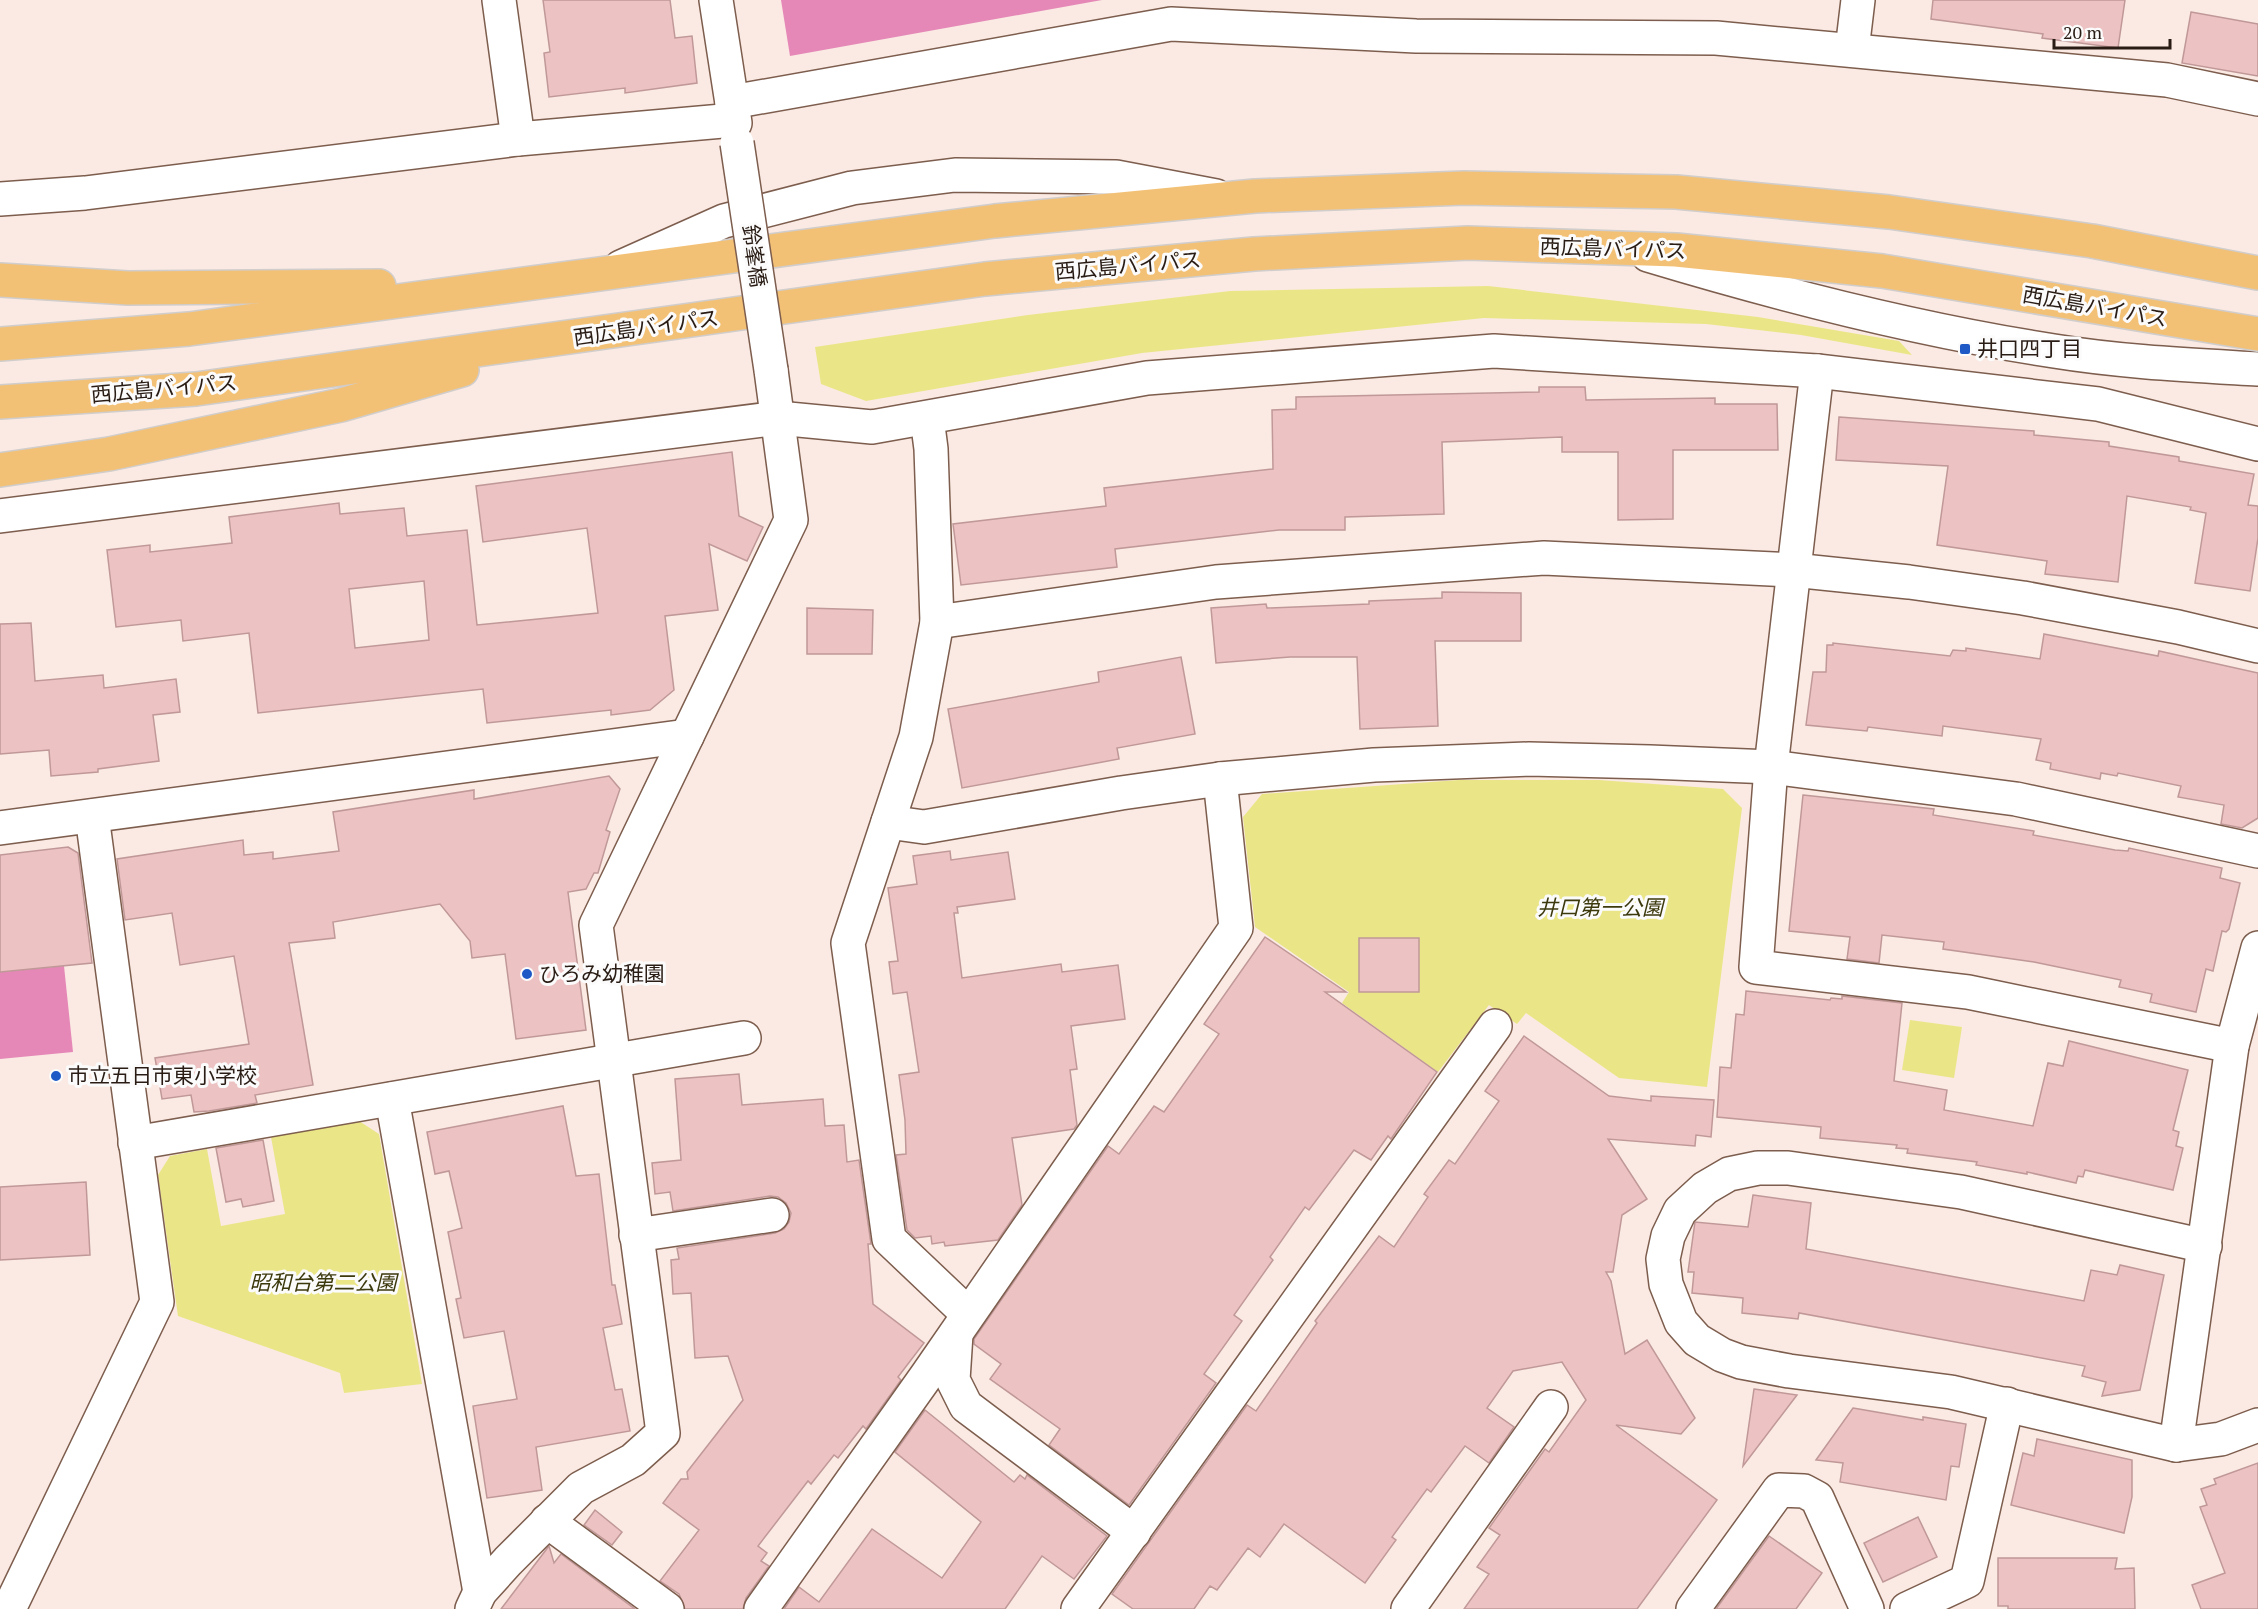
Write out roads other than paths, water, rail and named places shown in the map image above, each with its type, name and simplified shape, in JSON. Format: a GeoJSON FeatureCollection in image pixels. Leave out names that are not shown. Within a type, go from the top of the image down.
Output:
{"type":"FeatureCollection","features":[{"type":"Feature","properties":{"kind":"highway"},"geometry":{"type":"LineString","coordinates":[[0,344],[189,329],[996,220],[1232,199],[1464,188],[1676,192],[1889,212],[2092,241],[2258,273]]}},
{"type":"Feature","properties":{"kind":"highway","name":"西広島バイパス"},"geometry":{"type":"LineString","coordinates":[[0,402],[196,389],[985,279],[1254,254],[1468,243],[1676,250],[1882,271],[2258,334]]}},
{"type":"Feature","properties":{"kind":"highway"},"geometry":{"type":"LineString","coordinates":[[0,280],[128,288],[349,287],[550,282]]}},
{"type":"Feature","properties":{"kind":"highway"},"geometry":{"type":"LineString","coordinates":[[0,470],[109,454],[341,405],[567,339]]}},
{"type":"Feature","properties":{"kind":"street"},"geometry":{"type":"LineString","coordinates":[[499,0],[518,139]]}},
{"type":"Feature","properties":{"kind":"street","name":"鈴峯橋"},"geometry":{"type":"LineString","coordinates":[[547,1521],[581,1488],[633,1460],[663,1433],[612,1061],[596,926],[791,519],[716,0]]}},
{"type":"Feature","properties":{"kind":"street"},"geometry":{"type":"LineString","coordinates":[[1852,50],[1858,0]]}},
{"type":"Feature","properties":{"kind":"street"},"geometry":{"type":"LineString","coordinates":[[0,199],[85,194],[518,139],[735,122],[1171,24],[1416,36],[1716,38],[2167,80],[2258,99]]}},
{"type":"Feature","properties":{"kind":"street"},"geometry":{"type":"LineString","coordinates":[[606,274],[724,221],[852,188],[955,175],[1116,177],[1232,199]]}},
{"type":"Feature","properties":{"kind":"street"},"geometry":{"type":"LineString","coordinates":[[1628,249],[1748,286],[1990,340],[2123,360],[2258,369]]}},
{"type":"Feature","properties":{"kind":"street"},"geometry":{"type":"LineString","coordinates":[[0,516],[777,418],[872,427],[1147,378],[1494,351],[1817,371],[2098,404],[2258,444]]}},
{"type":"Feature","properties":{"kind":"street"},"geometry":{"type":"LineString","coordinates":[[1817,371],[1771,767],[1756,967],[1968,992],[2232,1046]]}},
{"type":"Feature","properties":{"kind":"street"},"geometry":{"type":"LineString","coordinates":[[927,418],[931,449],[937,622],[916,737],[848,943],[889,1239],[962,1322]]}},
{"type":"Feature","properties":{"kind":"street"},"geometry":{"type":"LineString","coordinates":[[937,622],[1216,582],[1544,558],[1793,570],[2023,598],[2178,627],[2258,646]]}},
{"type":"Feature","properties":{"kind":"street"},"geometry":{"type":"LineString","coordinates":[[0,828],[687,736]]}},
{"type":"Feature","properties":{"kind":"street"},"geometry":{"type":"LineString","coordinates":[[888,822],[924,828],[1220,778],[1451,760],[1529,759],[1771,767],[2016,799],[2258,851]]}},
{"type":"Feature","properties":{"kind":"street"},"geometry":{"type":"LineString","coordinates":[[760,1609],[1236,928],[1220,778]]}},
{"type":"Feature","properties":{"kind":"street"},"geometry":{"type":"LineString","coordinates":[[9,1609],[157,1302],[92,816]]}},
{"type":"Feature","properties":{"kind":"street"},"geometry":{"type":"LineString","coordinates":[[2176,1445],[2232,1046],[2258,948]]}},
{"type":"Feature","properties":{"kind":"street"},"geometry":{"type":"LineString","coordinates":[[1078,1609],[1495,1026]]}},
{"type":"Feature","properties":{"kind":"street"},"geometry":{"type":"LineString","coordinates":[[135,1143],[744,1038]]}},
{"type":"Feature","properties":{"kind":"street"},"geometry":{"type":"LineString","coordinates":[[392,1099],[476,1600]]}},
{"type":"Feature","properties":{"kind":"street"},"geometry":{"type":"LineString","coordinates":[[2205,1246],[1961,1192],[1788,1168],[1758,1168],[1729,1174],[1705,1188],[1680,1211],[1668,1236],[1663,1259],[1666,1284],[1681,1322],[1698,1340],[1713,1350],[1741,1362],[1789,1371],[1940,1390],[2176,1445],[2221,1439],[2258,1425]]}},
{"type":"Feature","properties":{"kind":"street"},"geometry":{"type":"LineString","coordinates":[[636,1235],[772,1215]]}},
{"type":"Feature","properties":{"kind":"street"},"geometry":{"type":"LineString","coordinates":[[962,1322],[953,1380],[966,1406],[1134,1532]]}},
{"type":"Feature","properties":{"kind":"street"},"geometry":{"type":"LineString","coordinates":[[1907,1609],[1967,1581],[2007,1404]]}},
{"type":"Feature","properties":{"kind":"street"},"geometry":{"type":"LineString","coordinates":[[1408,1609],[1551,1407]]}},
{"type":"Feature","properties":{"kind":"street"},"geometry":{"type":"LineString","coordinates":[[1693,1609],[1779,1490],[1804,1491],[1817,1498],[1867,1609]]}},
{"type":"Feature","properties":{"kind":"street"},"geometry":{"type":"LineString","coordinates":[[476,1600],[547,1521],[667,1609]]}},
{"type":"Feature","properties":{"kind":"place","name":"井口四丁目"},"geometry":{"type":"Point","coordinates":[1965,349]}},
{"type":"Feature","properties":{"kind":"place","name":"ひろみ幼稚園"},"geometry":{"type":"Point","coordinates":[527,974]}},
{"type":"Feature","properties":{"kind":"place","name":"市立五日市東小学校"},"geometry":{"type":"Point","coordinates":[56,1076]}},
{"type":"Feature","properties":{"kind":"park label","name":"井口第一公園"},"geometry":{"type":"Point","coordinates":[1600,908]}},
{"type":"Feature","properties":{"kind":"park label","name":"昭和台第二公園"},"geometry":{"type":"Point","coordinates":[323,1283]}}]}
